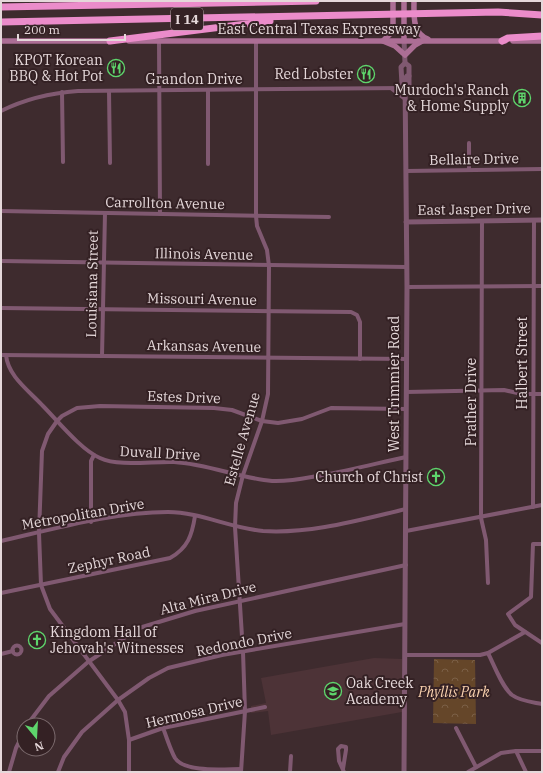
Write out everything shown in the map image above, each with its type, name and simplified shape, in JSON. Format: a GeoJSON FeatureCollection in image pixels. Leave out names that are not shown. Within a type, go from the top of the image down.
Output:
{"type":"FeatureCollection","features":[{"type":"Feature","properties":{"kind":"highway","name":"I 14"},"geometry":{"type":"LineString","coordinates":[[1,7],[316,1]]}},
{"type":"Feature","properties":{"kind":"highway","name":"I 14"},"geometry":{"type":"LineString","coordinates":[[1,22],[498,12],[542,15]]}},
{"type":"Feature","properties":{"kind":"highway"},"geometry":{"type":"LineString","coordinates":[[110,41],[296,17]]}},
{"type":"Feature","properties":{"kind":"highway"},"geometry":{"type":"LineString","coordinates":[[502,41],[508,38],[542,36]]}},
{"type":"Feature","properties":{"kind":"main road"},"geometry":{"type":"LineString","coordinates":[[393,1],[394,25],[392,32],[382,40],[395,46],[405,55],[415,45],[425,40]]}},
{"type":"Feature","properties":{"kind":"main road","name":"West Trimmier Road"},"geometry":{"type":"LineString","coordinates":[[404,1],[404,40]]}},
{"type":"Feature","properties":{"kind":"main road"},"geometry":{"type":"LineString","coordinates":[[414,1],[415,22],[417,29],[424,38],[433,40]]}},
{"type":"Feature","properties":{"kind":"main road","name":"East Central Texas Expressway"},"geometry":{"type":"LineString","coordinates":[[1,41],[542,41]]}},
{"type":"Feature","properties":{"kind":"street","name":"West Trimmier Road"},"geometry":{"type":"LineString","coordinates":[[404,40],[405,63],[401,67],[405,99],[407,287],[404,772]]}},
{"type":"Feature","properties":{"kind":"street"},"geometry":{"type":"LineString","coordinates":[[160,41],[160,214]]}},
{"type":"Feature","properties":{"kind":"street","name":"Estelle Avenue"},"geometry":{"type":"LineString","coordinates":[[241,770],[245,711],[235,526],[236,503],[243,475],[262,421],[268,394],[269,357],[269,266],[267,250],[257,226],[256,216],[256,41]]}},
{"type":"Feature","properties":{"kind":"street","name":"West Trimmier Road"},"geometry":{"type":"LineString","coordinates":[[403,90],[409,88],[409,66],[405,63]]}},
{"type":"Feature","properties":{"kind":"street"},"geometry":{"type":"LineString","coordinates":[[391,89],[405,99]]}},
{"type":"Feature","properties":{"kind":"street"},"geometry":{"type":"LineString","coordinates":[[109,90],[110,163]]}},
{"type":"Feature","properties":{"kind":"street","name":"Grandon Drive"},"geometry":{"type":"LineString","coordinates":[[1,112],[33,99],[62,92],[109,90],[403,90]]}},
{"type":"Feature","properties":{"kind":"street"},"geometry":{"type":"LineString","coordinates":[[208,90],[208,164]]}},
{"type":"Feature","properties":{"kind":"street"},"geometry":{"type":"LineString","coordinates":[[62,92],[63,162]]}},
{"type":"Feature","properties":{"kind":"street"},"geometry":{"type":"LineString","coordinates":[[469,143],[469,170]]}},
{"type":"Feature","properties":{"kind":"street","name":"Bellaire Drive"},"geometry":{"type":"LineString","coordinates":[[406,171],[542,169]]}},
{"type":"Feature","properties":{"kind":"street","name":"Carrollton Avenue"},"geometry":{"type":"LineString","coordinates":[[1,211],[329,217]]}},
{"type":"Feature","properties":{"kind":"street","name":"Louisiana Street"},"geometry":{"type":"LineString","coordinates":[[102,356],[105,213]]}},
{"type":"Feature","properties":{"kind":"street","name":"Halbert Street"},"geometry":{"type":"LineString","coordinates":[[533,507],[534,220]]}},
{"type":"Feature","properties":{"kind":"street","name":"East Jasper Drive"},"geometry":{"type":"LineString","coordinates":[[406,222],[542,220]]}},
{"type":"Feature","properties":{"kind":"street","name":"Prather Drive"},"geometry":{"type":"LineString","coordinates":[[482,221],[481,518],[486,540],[488,583]]}},
{"type":"Feature","properties":{"kind":"street","name":"Illinois Avenue"},"geometry":{"type":"LineString","coordinates":[[1,262],[406,267]]}},
{"type":"Feature","properties":{"kind":"street"},"geometry":{"type":"LineString","coordinates":[[407,287],[542,286]]}},
{"type":"Feature","properties":{"kind":"street","name":"Missouri Avenue"},"geometry":{"type":"LineString","coordinates":[[1,308],[351,312],[357,315],[360,322],[360,359]]}},
{"type":"Feature","properties":{"kind":"street","name":"Arkansas Avenue"},"geometry":{"type":"LineString","coordinates":[[1,354],[406,359]]}},
{"type":"Feature","properties":{"kind":"street","name":"Duvall Drive"},"geometry":{"type":"LineString","coordinates":[[6,355],[8,366],[15,377],[57,421],[94,455],[105,460],[116,462],[175,462],[192,464],[256,479],[272,481],[299,480],[406,457]]}},
{"type":"Feature","properties":{"kind":"street"},"geometry":{"type":"LineString","coordinates":[[406,392],[504,390],[522,394],[542,394]]}},
{"type":"Feature","properties":{"kind":"street","name":"Estes Drive"},"geometry":{"type":"LineString","coordinates":[[57,421],[62,416],[77,408],[100,406],[214,408],[232,410],[262,421],[278,422],[294,420],[331,408],[406,409]]}},
{"type":"Feature","properties":{"kind":"street"},"geometry":{"type":"LineString","coordinates":[[57,421],[48,434],[42,451],[39,532],[41,585],[50,609],[88,662],[118,700],[125,712],[129,740],[129,772]]}},
{"type":"Feature","properties":{"kind":"street"},"geometry":{"type":"LineString","coordinates":[[90,522],[91,461],[94,455]]}},
{"type":"Feature","properties":{"kind":"street"},"geometry":{"type":"LineString","coordinates":[[406,531],[481,518],[542,505]]}},
{"type":"Feature","properties":{"kind":"street","name":"Metropolitan Drive"},"geometry":{"type":"LineString","coordinates":[[1,541],[90,522],[132,514],[152,512],[182,513],[247,529],[274,531],[310,529],[406,509]]}},
{"type":"Feature","properties":{"kind":"street","name":"Zephyr Road"},"geometry":{"type":"LineString","coordinates":[[1,593],[170,558],[180,553],[187,544],[193,528],[195,516]]}},
{"type":"Feature","properties":{"kind":"street"},"geometry":{"type":"LineString","coordinates":[[542,544],[532,544],[531,597],[508,614],[515,625],[542,643]]}},
{"type":"Feature","properties":{"kind":"street","name":"Alta Mira Drive"},"geometry":{"type":"LineString","coordinates":[[33,717],[49,696],[88,662],[139,628],[195,611],[406,566]]}},
{"type":"Feature","properties":{"kind":"street","name":"Redondo Drive"},"geometry":{"type":"LineString","coordinates":[[58,772],[64,757],[82,732],[118,700],[149,678],[168,668],[222,655],[406,624]]}},
{"type":"Feature","properties":{"kind":"street"},"geometry":{"type":"LineString","coordinates":[[405,655],[480,655],[488,653],[525,632]]}},
{"type":"Feature","properties":{"kind":"street"},"geometry":{"type":"LineString","coordinates":[[1,654],[13,651]]}},
{"type":"Feature","properties":{"kind":"street"},"geometry":{"type":"LineString","coordinates":[[488,653],[506,689],[511,694],[525,701],[542,704]]}},
{"type":"Feature","properties":{"kind":"street","name":"Hermosa Drive"},"geometry":{"type":"LineString","coordinates":[[129,740],[163,728],[265,707]]}},
{"type":"Feature","properties":{"kind":"street"},"geometry":{"type":"LineString","coordinates":[[163,728],[176,758],[184,766],[195,768],[241,770]]}},
{"type":"Feature","properties":{"kind":"street"},"geometry":{"type":"LineString","coordinates":[[456,728],[476,767]]}},
{"type":"Feature","properties":{"kind":"street"},"geometry":{"type":"LineString","coordinates":[[341,746],[346,747],[344,770],[340,765],[338,756],[338,749],[341,746]]}},
{"type":"Feature","properties":{"kind":"street"},"geometry":{"type":"LineString","coordinates":[[9,772],[16,748]]}},
{"type":"Feature","properties":{"kind":"street"},"geometry":{"type":"LineString","coordinates":[[516,751],[526,772]]}},
{"type":"Feature","properties":{"kind":"street"},"geometry":{"type":"LineString","coordinates":[[468,772],[496,755],[516,751],[542,751]]}},
{"type":"Feature","properties":{"kind":"street"},"geometry":{"type":"LineString","coordinates":[[290,772],[291,756]]}},
{"type":"Feature","properties":{"kind":"shaded area","name":"Oak Creek Academy"},"geometry":{"type":"Polygon","coordinates":[[[374,658],[402,659],[402,712],[271,735],[268,711],[251,713],[251,706],[266,703],[261,678],[374,658]]]}},
{"type":"Feature","properties":{"kind":"green space","name":"Phyllis Park"},"geometry":{"type":"Polygon","coordinates":[[[434,659],[475,660],[476,724],[433,723],[434,659]]]}},
{"type":"Feature","properties":{"kind":"place","name":"KPOT Korean BBQ & Hot Pot"},"geometry":{"type":"Point","coordinates":[116,68]}},
{"type":"Feature","properties":{"kind":"place","name":"Red Lobster"},"geometry":{"type":"Point","coordinates":[366,74]}},
{"type":"Feature","properties":{"kind":"place","name":"Murdoch's Ranch & Home Supply"},"geometry":{"type":"Point","coordinates":[522,98]}},
{"type":"Feature","properties":{"kind":"place","name":"Church of Christ"},"geometry":{"type":"Point","coordinates":[436,477]}},
{"type":"Feature","properties":{"kind":"place","name":"Kingdom Hall of Jehovah's Witnesses"},"geometry":{"type":"Point","coordinates":[37,640]}},
{"type":"Feature","properties":{"kind":"place","name":"Oak Creek Academy"},"geometry":{"type":"Point","coordinates":[333,691]}}]}
